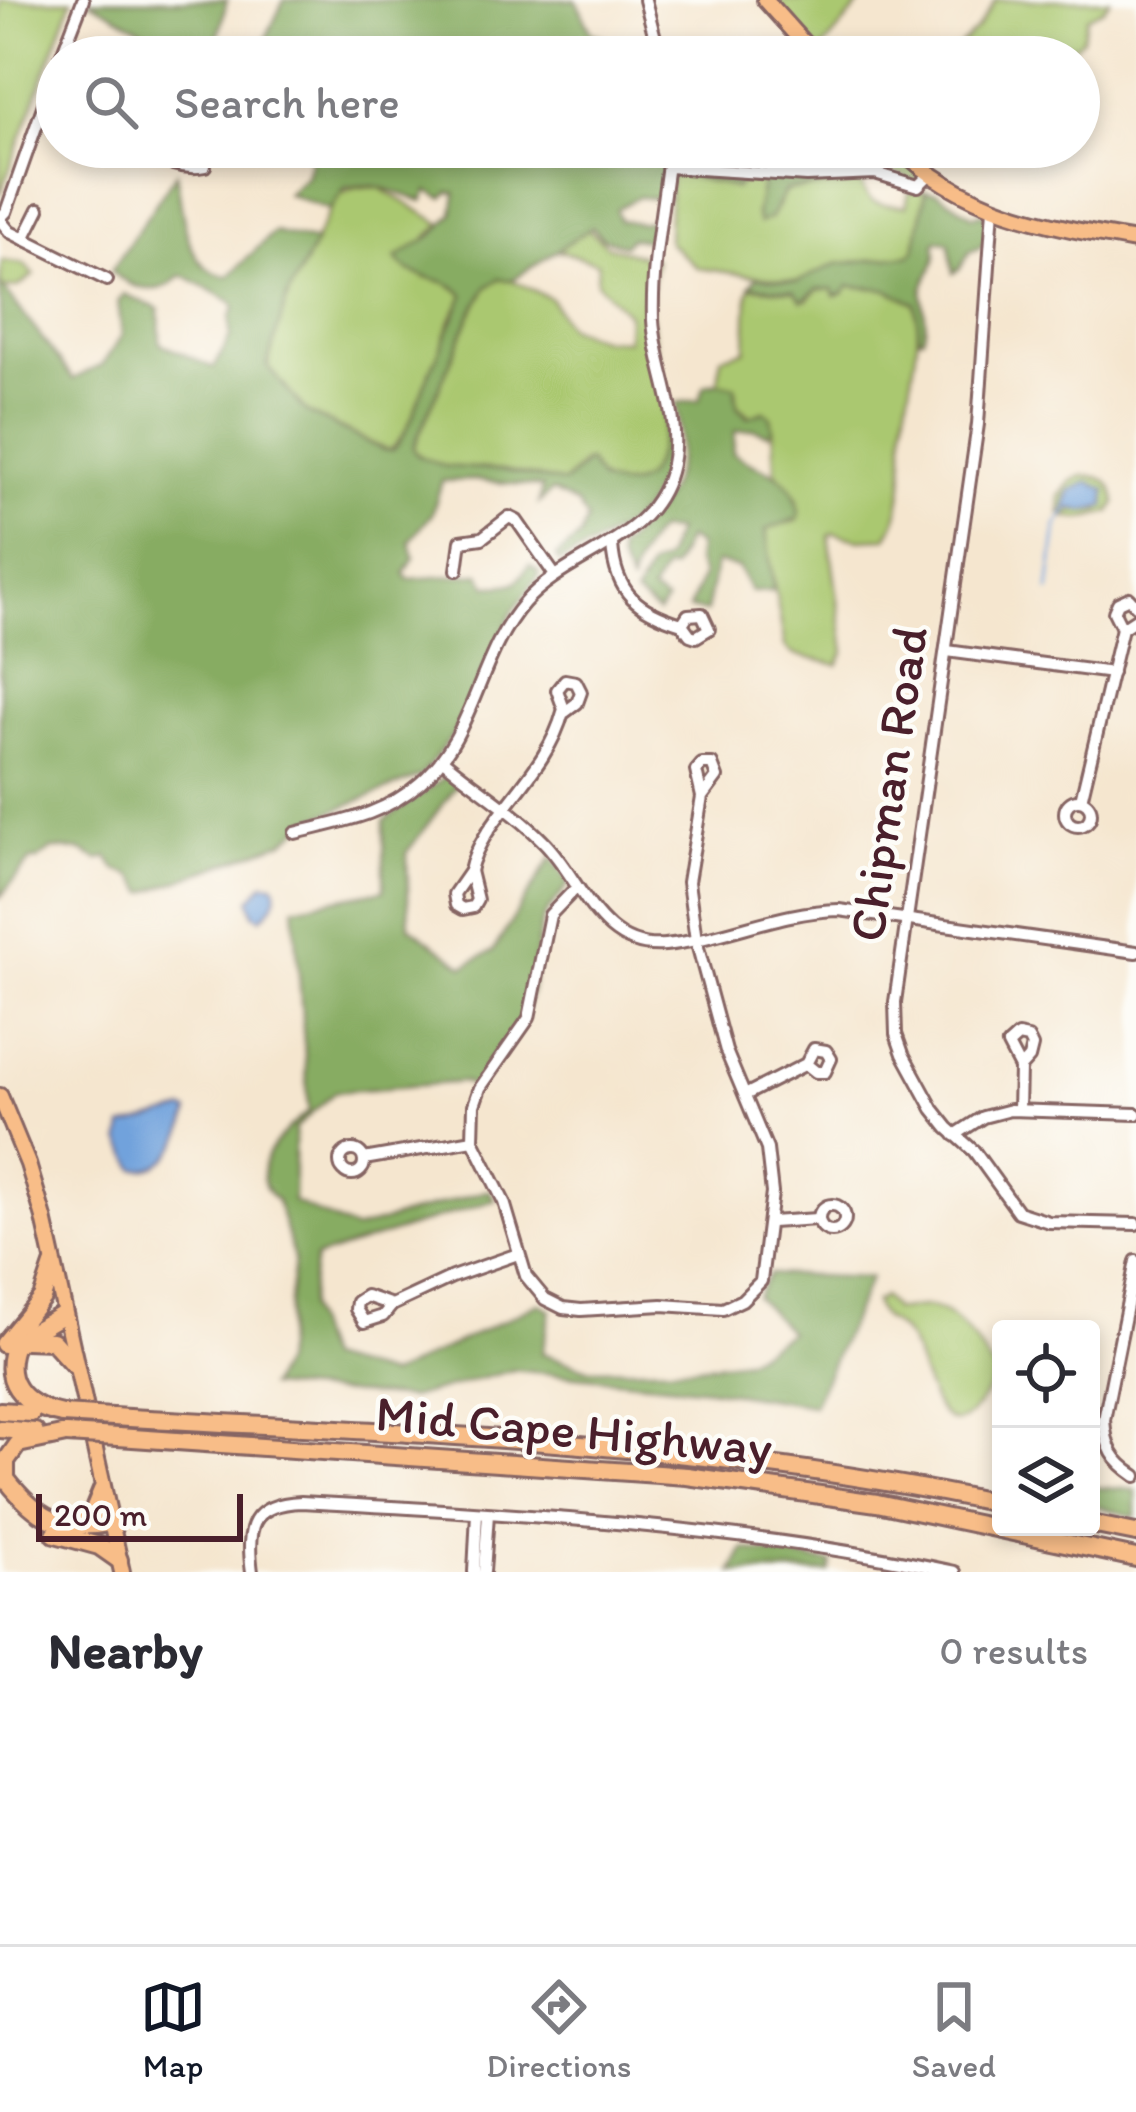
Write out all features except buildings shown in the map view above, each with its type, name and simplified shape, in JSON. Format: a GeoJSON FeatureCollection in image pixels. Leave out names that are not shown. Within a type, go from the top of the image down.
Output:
{"type":"FeatureCollection","features":[{"type":"Feature","properties":{"kind":"highway"},"geometry":{"type":"LineString","coordinates":[[53,1265],[42,1298],[12,1340],[4,1364],[8,1391],[27,1406],[62,1414]]}},
{"type":"Feature","properties":{"kind":"highway"},"geometry":{"type":"LineString","coordinates":[[12,1340],[63,1311]]}},
{"type":"Feature","properties":{"kind":"highway"},"geometry":{"type":"LineString","coordinates":[[12,1340],[52,1341],[74,1365]]}},
{"type":"Feature","properties":{"kind":"highway","name":"Mid Cape Highway"},"geometry":{"type":"LineString","coordinates":[[0,1411],[711,1456],[881,1480],[992,1502]]}},
{"type":"Feature","properties":{"kind":"highway","name":"Mid Cape Highway"},"geometry":{"type":"LineString","coordinates":[[0,1430],[706,1479],[877,1503],[1136,1558]]}},
{"type":"Feature","properties":{"kind":"highway"},"geometry":{"type":"LineString","coordinates":[[66,1433],[18,1444],[8,1456],[5,1471],[11,1486],[61,1526],[111,1527]]}},
{"type":"Feature","properties":{"kind":"highway"},"geometry":{"type":"LineString","coordinates":[[0,1487],[55,1534],[100,1546],[120,1566]]}},
{"type":"Feature","properties":{"kind":"highway"},"geometry":{"type":"LineString","coordinates":[[61,1526],[88,1516],[102,1490]]}},
{"type":"Feature","properties":{"kind":"highway"},"geometry":{"type":"LineString","coordinates":[[1100,1526],[1136,1533]]}},
{"type":"Feature","properties":{"kind":"highway"},"geometry":{"type":"LineString","coordinates":[[76,1540],[111,1527]]}},
{"type":"Feature","properties":{"kind":"main road"},"geometry":{"type":"LineString","coordinates":[[765,0],[797,36]]}},
{"type":"Feature","properties":{"kind":"main road"},"geometry":{"type":"LineString","coordinates":[[925,168],[993,208],[1048,225],[1136,241]]}},
{"type":"Feature","properties":{"kind":"main road"},"geometry":{"type":"LineString","coordinates":[[0,1096],[33,1179],[120,1566]]}},
{"type":"Feature","properties":{"kind":"street"},"geometry":{"type":"LineString","coordinates":[[69,36],[82,0]]}},
{"type":"Feature","properties":{"kind":"street"},"geometry":{"type":"LineString","coordinates":[[646,0],[655,36]]}},
{"type":"Feature","properties":{"kind":"street"},"geometry":{"type":"LineString","coordinates":[[36,136],[0,219],[10,232],[107,280]]}},
{"type":"Feature","properties":{"kind":"street"},"geometry":{"type":"LineString","coordinates":[[295,833],[370,816],[409,793],[442,760],[465,724],[505,630],[521,606],[554,574],[611,544],[643,520],[656,503],[674,451],[673,417],[656,346],[653,310],[668,168]]}},
{"type":"Feature","properties":{"kind":"street"},"geometry":{"type":"LineString","coordinates":[[683,168],[803,176],[875,173],[918,186],[932,173]]}},
{"type":"Feature","properties":{"kind":"street"},"geometry":{"type":"LineString","coordinates":[[24,238],[39,208]]}},
{"type":"Feature","properties":{"kind":"street","name":"Chipman Road"},"geometry":{"type":"LineString","coordinates":[[993,208],[980,407],[896,1002],[896,1034],[933,1108],[974,1151],[1022,1215],[1049,1222],[1136,1224]]}},
{"type":"Feature","properties":{"kind":"street"},"geometry":{"type":"LineString","coordinates":[[457,569],[461,541],[482,538],[509,517],[517,521],[554,574]]}},
{"type":"Feature","properties":{"kind":"street"},"geometry":{"type":"LineString","coordinates":[[611,544],[617,572],[638,606],[682,624]]}},
{"type":"Feature","properties":{"kind":"street"},"geometry":{"type":"LineString","coordinates":[[1081,800],[1122,628],[1114,608],[1134,597]]}},
{"type":"Feature","properties":{"kind":"street"},"geometry":{"type":"LineString","coordinates":[[1122,628],[1136,619]]}},
{"type":"Feature","properties":{"kind":"street"},"geometry":{"type":"LineString","coordinates":[[947,651],[1112,673]]}},
{"type":"Feature","properties":{"kind":"street"},"geometry":{"type":"LineString","coordinates":[[470,871],[477,850],[552,745],[563,712]]}},
{"type":"Feature","properties":{"kind":"street"},"geometry":{"type":"LineString","coordinates":[[442,760],[508,808],[547,844],[601,920],[628,939],[650,945],[696,940],[826,910],[1136,952]]}},
{"type":"Feature","properties":{"kind":"street"},"geometry":{"type":"LineString","coordinates":[[577,887],[550,915],[530,1018],[480,1088],[474,1105],[473,1139],[504,1202],[518,1254],[536,1289],[562,1308],[662,1305],[723,1310],[761,1281],[771,1222],[767,1149],[710,1002],[696,940],[688,882],[702,797]]}},
{"type":"Feature","properties":{"kind":"street"},"geometry":{"type":"LineString","coordinates":[[746,1095],[806,1064]]}},
{"type":"Feature","properties":{"kind":"street"},"geometry":{"type":"LineString","coordinates":[[1019,1110],[1020,1068]]}},
{"type":"Feature","properties":{"kind":"street"},"geometry":{"type":"LineString","coordinates":[[955,1135],[983,1117],[1019,1110],[1136,1114]]}},
{"type":"Feature","properties":{"kind":"street"},"geometry":{"type":"LineString","coordinates":[[364,1159],[473,1139]]}},
{"type":"Feature","properties":{"kind":"street"},"geometry":{"type":"LineString","coordinates":[[771,1222],[817,1220]]}},
{"type":"Feature","properties":{"kind":"street"},"geometry":{"type":"LineString","coordinates":[[392,1305],[452,1276],[518,1254]]}},
{"type":"Feature","properties":{"kind":"street"},"geometry":{"type":"LineString","coordinates":[[1136,1262],[1104,1420],[1105,1440],[1116,1463],[1136,1476]]}},
{"type":"Feature","properties":{"kind":"street"},"geometry":{"type":"LineString","coordinates":[[252,1572],[252,1526],[262,1511],[278,1504],[312,1503],[732,1533],[955,1572]]}},
{"type":"Feature","properties":{"kind":"street"},"geometry":{"type":"LineString","coordinates":[[474,1572],[483,1514]]}},
{"type":"Feature","properties":{"kind":"street"},"geometry":{"type":"LineString","coordinates":[[483,1514],[484,1572]]}},
{"type":"Feature","properties":{"kind":"green space"},"geometry":{"type":"Polygon","coordinates":[[[0,0],[72,0],[59,36],[36,36],[36,98],[0,195],[0,0]]]}},
{"type":"Feature","properties":{"kind":"green space"},"geometry":{"type":"Polygon","coordinates":[[[88,0],[227,0],[219,36],[146,36],[88,0]]]}},
{"type":"Feature","properties":{"kind":"green space"},"geometry":{"type":"Polygon","coordinates":[[[284,0],[576,0],[592,33],[600,36],[267,36],[284,0]]]}},
{"type":"Feature","properties":{"kind":"green space"},"geometry":{"type":"Polygon","coordinates":[[[774,0],[864,0],[834,36],[806,36],[774,0]]]}},
{"type":"Feature","properties":{"kind":"green space"},"geometry":{"type":"Polygon","coordinates":[[[996,0],[1110,0],[1087,17],[1083,36],[970,36],[996,0]]]}},
{"type":"Feature","properties":{"kind":"green space"},"geometry":{"type":"Polygon","coordinates":[[[308,168],[664,168],[660,199],[638,197],[616,209],[619,220],[655,220],[652,241],[630,238],[624,245],[602,238],[592,227],[512,280],[499,279],[487,287],[413,448],[417,455],[444,466],[502,470],[564,483],[588,461],[601,481],[620,486],[634,484],[651,468],[668,416],[668,469],[635,518],[559,562],[556,557],[580,537],[587,520],[578,505],[552,491],[539,503],[542,487],[442,481],[432,514],[410,541],[414,558],[405,573],[408,579],[480,574],[488,586],[508,585],[529,565],[539,576],[513,611],[454,734],[421,776],[308,821],[285,841],[146,893],[133,876],[116,870],[108,857],[98,860],[79,850],[52,849],[31,860],[0,897],[0,283],[73,379],[102,365],[122,335],[118,302],[124,294],[159,309],[160,343],[214,368],[230,337],[232,302],[185,276],[164,287],[146,289],[111,271],[176,173],[188,237],[202,264],[214,272],[229,276],[274,232],[316,242],[288,295],[267,366],[305,411],[383,450],[393,450],[408,426],[464,295],[447,283],[410,271],[396,258],[434,234],[453,214],[456,193],[443,198],[428,191],[423,201],[376,186],[357,186],[345,188],[330,210],[287,194],[308,168]]]}},
{"type":"Feature","properties":{"kind":"green space"},"geometry":{"type":"Polygon","coordinates":[[[827,168],[871,169],[827,172],[827,168]]]}},
{"type":"Feature","properties":{"kind":"green space"},"geometry":{"type":"Polygon","coordinates":[[[886,168],[916,168],[923,175],[916,182],[886,168]]]}},
{"type":"Feature","properties":{"kind":"green space"},"geometry":{"type":"Polygon","coordinates":[[[675,172],[735,188],[746,179],[763,179],[756,215],[770,219],[786,190],[861,182],[872,201],[906,206],[909,191],[926,191],[915,250],[797,282],[698,268],[668,242],[670,178],[675,172]]]}},
{"type":"Feature","properties":{"kind":"green space"},"geometry":{"type":"Polygon","coordinates":[[[676,172],[864,178],[786,190],[770,218],[759,223],[756,215],[763,179],[746,179],[735,188],[676,172]]]}},
{"type":"Feature","properties":{"kind":"green space"},"geometry":{"type":"Polygon","coordinates":[[[378,187],[442,224],[427,237],[426,278],[438,277],[465,295],[415,412],[388,451],[305,411],[267,366],[288,295],[330,210],[340,195],[355,188],[378,187]]]}},
{"type":"Feature","properties":{"kind":"green space"},"geometry":{"type":"Polygon","coordinates":[[[926,191],[937,192],[973,216],[984,213],[990,220],[983,244],[970,251],[953,273],[949,243],[938,240],[935,244],[934,263],[923,289],[923,337],[919,338],[915,303],[886,289],[849,286],[835,296],[833,289],[818,289],[802,301],[794,291],[750,286],[757,277],[797,282],[836,264],[910,255],[915,250],[926,191]]]}},
{"type":"Feature","properties":{"kind":"green space"},"geometry":{"type":"Polygon","coordinates":[[[588,229],[607,246],[655,259],[651,309],[664,417],[663,444],[655,466],[641,481],[617,485],[603,481],[584,462],[564,483],[506,471],[443,466],[422,457],[413,449],[470,316],[487,287],[499,279],[512,280],[551,299],[567,327],[603,339],[627,340],[628,314],[597,282],[598,263],[552,248],[588,229]]]}},
{"type":"Feature","properties":{"kind":"green space"},"geometry":{"type":"Polygon","coordinates":[[[2,261],[24,264],[34,275],[18,287],[3,288],[2,261]]]}},
{"type":"Feature","properties":{"kind":"green space"},"geometry":{"type":"Polygon","coordinates":[[[849,286],[886,289],[915,303],[918,329],[904,425],[903,485],[893,528],[886,538],[829,536],[845,651],[838,665],[792,654],[785,647],[765,534],[770,526],[797,521],[798,500],[775,471],[773,430],[737,406],[736,390],[718,382],[721,357],[746,350],[751,287],[794,291],[807,300],[818,289],[830,288],[838,296],[849,286]]]}},
{"type":"Feature","properties":{"kind":"green space"},"geometry":{"type":"Polygon","coordinates":[[[705,385],[735,386],[737,406],[748,417],[764,411],[771,416],[769,434],[754,429],[735,431],[733,453],[785,481],[797,502],[799,518],[766,530],[774,591],[751,592],[738,568],[716,562],[706,612],[689,609],[702,576],[696,561],[698,546],[687,538],[672,569],[664,570],[651,591],[666,602],[658,613],[635,595],[649,568],[665,560],[676,531],[658,530],[653,535],[636,563],[631,585],[618,549],[650,518],[670,485],[679,447],[676,403],[699,400],[705,385]]]}},
{"type":"Feature","properties":{"kind":"green space"},"geometry":{"type":"Polygon","coordinates":[[[1082,476],[1101,478],[1110,485],[1116,503],[1110,512],[1082,519],[1065,517],[1070,511],[1101,509],[1067,497],[1061,513],[1060,496],[1082,476]]]}},
{"type":"Feature","properties":{"kind":"green space"},"geometry":{"type":"Polygon","coordinates":[[[449,774],[460,781],[407,852],[409,926],[464,966],[493,951],[552,857],[569,883],[542,922],[523,1016],[475,1088],[463,1082],[335,1092],[295,1129],[293,1201],[354,1230],[489,1190],[495,1200],[315,1258],[308,1308],[325,1359],[389,1376],[539,1303],[551,1310],[542,1353],[588,1369],[691,1367],[746,1360],[789,1332],[756,1297],[769,1274],[870,1278],[813,1405],[708,1389],[513,1370],[410,1398],[268,1387],[282,1363],[294,1259],[277,1201],[267,1189],[264,1164],[278,1140],[309,1111],[294,907],[384,890],[384,821],[449,774]]]}},
{"type":"Feature","properties":{"kind":"green space"},"geometry":{"type":"Polygon","coordinates":[[[883,1297],[894,1310],[935,1309],[957,1322],[974,1341],[992,1368],[992,1379],[971,1413],[959,1421],[940,1412],[910,1343],[874,1302],[883,1297]]]}},
{"type":"Feature","properties":{"kind":"green space"},"geometry":{"type":"Polygon","coordinates":[[[1100,1488],[1136,1490],[1136,1517],[1100,1507],[1100,1488]]]}},
{"type":"Feature","properties":{"kind":"green space"},"geometry":{"type":"Polygon","coordinates":[[[744,1549],[832,1563],[830,1572],[732,1572],[744,1549]]]}},
{"type":"Feature","properties":{"kind":"water"},"geometry":{"type":"Polygon","coordinates":[[[1089,482],[1106,490],[1105,506],[1085,511],[1066,508],[1070,491],[1089,482]]]}},
{"type":"Feature","properties":{"kind":"water"},"geometry":{"type":"Polygon","coordinates":[[[264,883],[274,884],[276,899],[261,918],[254,914],[250,899],[264,883]]]}},
{"type":"Feature","properties":{"kind":"water"},"geometry":{"type":"Polygon","coordinates":[[[189,1112],[186,1123],[173,1152],[157,1165],[136,1169],[121,1141],[123,1127],[189,1112]]]}},
{"type":"Feature","properties":{"kind":"waterway"},"geometry":{"type":"LineString","coordinates":[[1049,591],[1057,525],[1068,509]]}}]}
